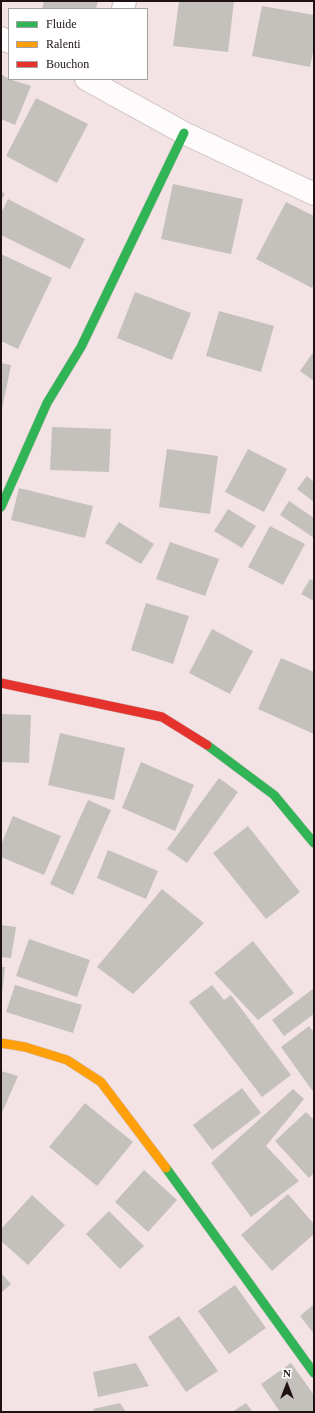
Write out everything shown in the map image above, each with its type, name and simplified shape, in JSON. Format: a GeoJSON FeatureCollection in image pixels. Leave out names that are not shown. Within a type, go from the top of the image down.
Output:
{"type":"FeatureCollection","features":[{"type":"Feature","properties":{"kind":"street"},"geometry":{"type":"LineString","coordinates":[[100,82],[184,133],[314,194]]}},
{"type":"Feature","properties":{"kind":"street"},"geometry":{"type":"LineString","coordinates":[[1,507],[46,403],[81,348],[184,133]]}},
{"type":"Feature","properties":{"kind":"street"},"geometry":{"type":"LineString","coordinates":[[1,683],[162,717],[217,751],[274,795],[314,843]]}},
{"type":"Feature","properties":{"kind":"street"},"geometry":{"type":"LineString","coordinates":[[1,1043],[25,1047],[67,1060],[101,1082],[211,1229],[314,1373]]}},
{"type":"Feature","properties":{"kind":"building"},"geometry":{"type":"Polygon","coordinates":[[[44,1],[98,1],[96,8],[42,8],[44,1]]]}},
{"type":"Feature","properties":{"kind":"building"},"geometry":{"type":"Polygon","coordinates":[[[179,1],[234,1],[228,52],[173,46],[179,1]]]}},
{"type":"Feature","properties":{"kind":"building"},"geometry":{"type":"Polygon","coordinates":[[[262,6],[314,15],[314,47],[310,67],[252,56],[262,6]]]}},
{"type":"Feature","properties":{"kind":"building"},"geometry":{"type":"Polygon","coordinates":[[[1,74],[8,78],[8,80],[31,86],[15,125],[1,119],[1,74]]]}},
{"type":"Feature","properties":{"kind":"building"},"geometry":{"type":"Polygon","coordinates":[[[36,98],[88,124],[57,183],[6,156],[36,98]]]}},
{"type":"Feature","properties":{"kind":"building"},"geometry":{"type":"Polygon","coordinates":[[[173,184],[243,199],[231,254],[161,239],[173,184]]]}},
{"type":"Feature","properties":{"kind":"building"},"geometry":{"type":"Polygon","coordinates":[[[1,191],[5,194],[1,200],[1,191]]]}},
{"type":"Feature","properties":{"kind":"building"},"geometry":{"type":"Polygon","coordinates":[[[8,199],[85,239],[70,269],[1,235],[1,213],[8,199]]]}},
{"type":"Feature","properties":{"kind":"building"},"geometry":{"type":"Polygon","coordinates":[[[286,202],[314,216],[314,284],[312,288],[256,259],[286,202]]]}},
{"type":"Feature","properties":{"kind":"building"},"geometry":{"type":"Polygon","coordinates":[[[1,254],[52,278],[18,349],[1,341],[1,254]]]}},
{"type":"Feature","properties":{"kind":"building"},"geometry":{"type":"Polygon","coordinates":[[[135,292],[191,313],[172,360],[117,338],[135,292]]]}},
{"type":"Feature","properties":{"kind":"building"},"geometry":{"type":"Polygon","coordinates":[[[219,311],[274,326],[261,372],[206,356],[219,311]]]}},
{"type":"Feature","properties":{"kind":"building"},"geometry":{"type":"Polygon","coordinates":[[[314,351],[314,381],[300,371],[314,351]]]}},
{"type":"Feature","properties":{"kind":"building"},"geometry":{"type":"Polygon","coordinates":[[[1,363],[11,365],[2,409],[1,409],[1,363]]]}},
{"type":"Feature","properties":{"kind":"building"},"geometry":{"type":"Polygon","coordinates":[[[52,427],[111,429],[109,472],[50,470],[52,427]]]}},
{"type":"Feature","properties":{"kind":"building"},"geometry":{"type":"Polygon","coordinates":[[[167,449],[218,456],[210,514],[159,507],[167,449]]]}},
{"type":"Feature","properties":{"kind":"building"},"geometry":{"type":"Polygon","coordinates":[[[248,449],[287,469],[264,512],[225,492],[248,449]]]}},
{"type":"Feature","properties":{"kind":"building"},"geometry":{"type":"Polygon","coordinates":[[[307,476],[314,482],[314,502],[297,489],[307,476]]]}},
{"type":"Feature","properties":{"kind":"building"},"geometry":{"type":"Polygon","coordinates":[[[19,488],[93,506],[85,538],[11,520],[19,488]]]}},
{"type":"Feature","properties":{"kind":"building"},"geometry":{"type":"Polygon","coordinates":[[[289,501],[314,518],[314,538],[280,515],[289,501]]]}},
{"type":"Feature","properties":{"kind":"building"},"geometry":{"type":"Polygon","coordinates":[[[228,509],[256,526],[242,548],[214,531],[228,509]]]}},
{"type":"Feature","properties":{"kind":"building"},"geometry":{"type":"Polygon","coordinates":[[[119,522],[154,544],[141,564],[105,543],[119,522]]]}},
{"type":"Feature","properties":{"kind":"building"},"geometry":{"type":"Polygon","coordinates":[[[270,526],[305,544],[283,585],[248,567],[270,526]]]}},
{"type":"Feature","properties":{"kind":"building"},"geometry":{"type":"Polygon","coordinates":[[[170,542],[219,559],[205,596],[156,579],[170,542]]]}},
{"type":"Feature","properties":{"kind":"building"},"geometry":{"type":"Polygon","coordinates":[[[310,579],[314,581],[314,601],[301,594],[310,579]]]}},
{"type":"Feature","properties":{"kind":"building"},"geometry":{"type":"Polygon","coordinates":[[[146,603],[189,616],[173,664],[131,650],[146,603]]]}},
{"type":"Feature","properties":{"kind":"building"},"geometry":{"type":"Polygon","coordinates":[[[212,629],[253,651],[230,694],[189,673],[212,629]]]}},
{"type":"Feature","properties":{"kind":"building"},"geometry":{"type":"Polygon","coordinates":[[[281,658],[314,672],[314,734],[258,709],[281,658]]]}},
{"type":"Feature","properties":{"kind":"building"},"geometry":{"type":"Polygon","coordinates":[[[1,714],[31,715],[29,763],[1,762],[1,714]]]}},
{"type":"Feature","properties":{"kind":"building"},"geometry":{"type":"Polygon","coordinates":[[[60,733],[125,748],[114,800],[48,785],[60,733]]]}},
{"type":"Feature","properties":{"kind":"building"},"geometry":{"type":"Polygon","coordinates":[[[141,762],[194,785],[175,831],[122,808],[141,762]]]}},
{"type":"Feature","properties":{"kind":"building"},"geometry":{"type":"Polygon","coordinates":[[[219,778],[238,792],[187,863],[167,849],[219,778]]]}},
{"type":"Feature","properties":{"kind":"building"},"geometry":{"type":"Polygon","coordinates":[[[88,800],[111,810],[73,895],[50,884],[88,800]]]}},
{"type":"Feature","properties":{"kind":"building"},"geometry":{"type":"Polygon","coordinates":[[[13,816],[61,836],[44,875],[1,857],[1,845],[13,816]]]}},
{"type":"Feature","properties":{"kind":"building"},"geometry":{"type":"Polygon","coordinates":[[[248,826],[300,892],[266,919],[213,853],[248,826]]]}},
{"type":"Feature","properties":{"kind":"building"},"geometry":{"type":"Polygon","coordinates":[[[108,850],[158,871],[146,899],[97,878],[108,850]]]}},
{"type":"Feature","properties":{"kind":"building"},"geometry":{"type":"Polygon","coordinates":[[[162,889],[204,923],[133,994],[97,967],[162,889]]]}},
{"type":"Feature","properties":{"kind":"building"},"geometry":{"type":"Polygon","coordinates":[[[1,925],[16,927],[11,958],[1,957],[1,925]]]}},
{"type":"Feature","properties":{"kind":"building"},"geometry":{"type":"Polygon","coordinates":[[[29,939],[90,960],[77,997],[16,976],[29,939]]]}},
{"type":"Feature","properties":{"kind":"building"},"geometry":{"type":"Polygon","coordinates":[[[253,941],[294,993],[258,1020],[214,973],[253,941]]]}},
{"type":"Feature","properties":{"kind":"building"},"geometry":{"type":"Polygon","coordinates":[[[1,967],[5,967],[2,995],[1,995],[1,967]]]}},
{"type":"Feature","properties":{"kind":"building"},"geometry":{"type":"Polygon","coordinates":[[[15,985],[82,1005],[73,1033],[6,1012],[15,985]]]}},
{"type":"Feature","properties":{"kind":"building"},"geometry":{"type":"Polygon","coordinates":[[[212,985],[224,1000],[231,995],[291,1075],[262,1097],[189,1002],[212,985]]]}},
{"type":"Feature","properties":{"kind":"building"},"geometry":{"type":"Polygon","coordinates":[[[314,988],[314,1014],[284,1036],[272,1020],[314,988]]]}},
{"type":"Feature","properties":{"kind":"building"},"geometry":{"type":"Polygon","coordinates":[[[309,1026],[314,1032],[314,1093],[281,1047],[309,1026]]]}},
{"type":"Feature","properties":{"kind":"building"},"geometry":{"type":"Polygon","coordinates":[[[1,1071],[18,1076],[1,1115],[1,1071]]]}},
{"type":"Feature","properties":{"kind":"building"},"geometry":{"type":"Polygon","coordinates":[[[242,1088],[261,1113],[212,1150],[193,1125],[242,1088]]]}},
{"type":"Feature","properties":{"kind":"building"},"geometry":{"type":"Polygon","coordinates":[[[293,1089],[304,1099],[266,1146],[299,1181],[251,1217],[211,1163],[293,1089]]]}},
{"type":"Feature","properties":{"kind":"building"},"geometry":{"type":"Polygon","coordinates":[[[85,1103],[133,1142],[97,1186],[49,1147],[85,1103]]]}},
{"type":"Feature","properties":{"kind":"building"},"geometry":{"type":"Polygon","coordinates":[[[306,1112],[314,1120],[314,1173],[309,1178],[275,1141],[306,1112]]]}},
{"type":"Feature","properties":{"kind":"building"},"geometry":{"type":"Polygon","coordinates":[[[144,1170],[177,1200],[148,1232],[115,1202],[144,1170]]]}},
{"type":"Feature","properties":{"kind":"building"},"geometry":{"type":"Polygon","coordinates":[[[288,1194],[314,1224],[314,1234],[272,1271],[241,1235],[288,1194]]]}},
{"type":"Feature","properties":{"kind":"building"},"geometry":{"type":"Polygon","coordinates":[[[32,1195],[65,1225],[28,1265],[1,1241],[1,1229],[32,1195]]]}},
{"type":"Feature","properties":{"kind":"building"},"geometry":{"type":"Polygon","coordinates":[[[109,1211],[144,1246],[120,1269],[86,1234],[109,1211]]]}},
{"type":"Feature","properties":{"kind":"building"},"geometry":{"type":"Polygon","coordinates":[[[1,1273],[11,1284],[1,1293],[1,1273]]]}},
{"type":"Feature","properties":{"kind":"building"},"geometry":{"type":"Polygon","coordinates":[[[235,1285],[266,1328],[229,1354],[198,1311],[235,1285]]]}},
{"type":"Feature","properties":{"kind":"building"},"geometry":{"type":"Polygon","coordinates":[[[314,1304],[314,1334],[300,1316],[314,1304]]]}},
{"type":"Feature","properties":{"kind":"building"},"geometry":{"type":"Polygon","coordinates":[[[179,1316],[218,1371],[186,1392],[148,1337],[179,1316]]]}},
{"type":"Feature","properties":{"kind":"building"},"geometry":{"type":"Polygon","coordinates":[[[136,1363],[149,1386],[98,1397],[93,1372],[136,1363]]]}},
{"type":"Feature","properties":{"kind":"building"},"geometry":{"type":"Polygon","coordinates":[[[291,1363],[314,1395],[314,1412],[280,1412],[261,1384],[291,1363]]]}},
{"type":"Feature","properties":{"kind":"building"},"geometry":{"type":"Polygon","coordinates":[[[120,1403],[126,1412],[95,1412],[93,1409],[120,1403]]]}},
{"type":"Feature","properties":{"kind":"building"},"geometry":{"type":"Polygon","coordinates":[[[246,1403],[253,1412],[232,1412],[246,1403]]]}},
{"type":"Feature","properties":{"kind":"traffic: fast"},"geometry":{"type":"LineString","coordinates":[[1,507],[47,403],[81,347],[184,133]]}},
{"type":"Feature","properties":{"kind":"traffic: fast"},"geometry":{"type":"LineString","coordinates":[[207,745],[274,795],[314,843]]}},
{"type":"Feature","properties":{"kind":"traffic: fast"},"geometry":{"type":"LineString","coordinates":[[166,1168],[314,1373]]}},
{"type":"Feature","properties":{"kind":"traffic: slow"},"geometry":{"type":"LineString","coordinates":[[1,1043],[25,1047],[67,1060],[101,1082],[166,1168]]}},
{"type":"Feature","properties":{"kind":"traffic: jam"},"geometry":{"type":"LineString","coordinates":[[1,683],[162,717],[207,745]]}}]}
